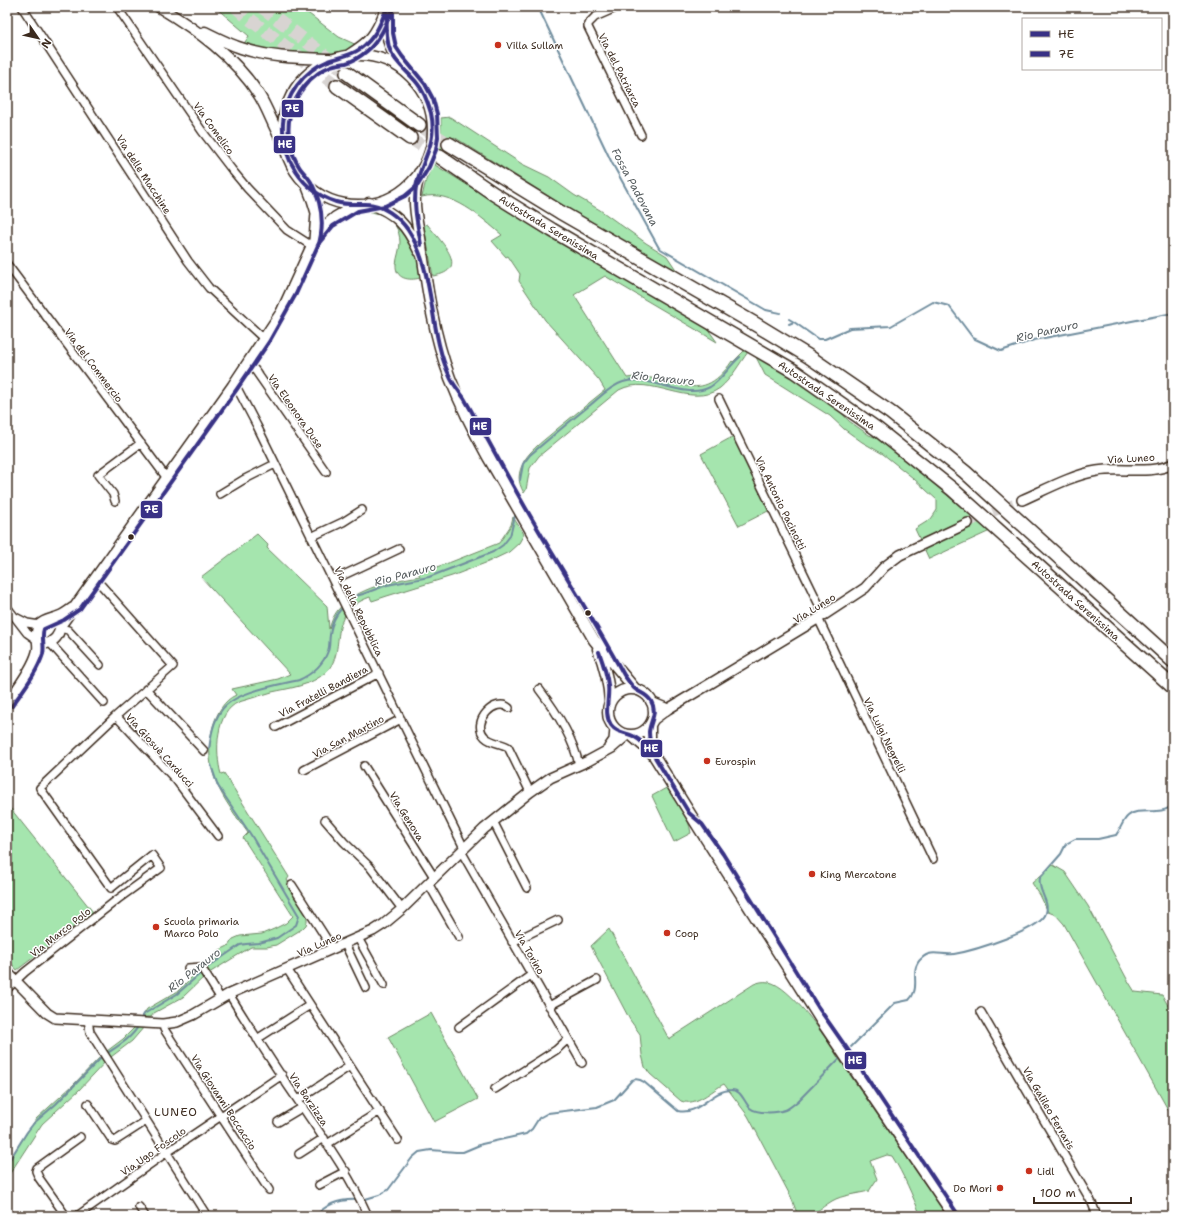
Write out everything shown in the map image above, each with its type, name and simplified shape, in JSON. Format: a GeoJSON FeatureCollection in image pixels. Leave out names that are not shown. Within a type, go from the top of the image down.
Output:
{"type":"FeatureCollection","features":[{"type":"Feature","properties":{"kind":"highway"},"geometry":{"type":"LineString","coordinates":[[347,73],[419,125]]}},
{"type":"Feature","properties":{"kind":"highway"},"geometry":{"type":"LineString","coordinates":[[337,86],[410,138]]}},
{"type":"Feature","properties":{"kind":"highway","name":"Autostrada Serenissima"},"geometry":{"type":"LineString","coordinates":[[449,144],[560,212],[808,356],[880,405],[965,472],[1173,661]]}},
{"type":"Feature","properties":{"kind":"highway","name":"Autostrada Serenissima"},"geometry":{"type":"LineString","coordinates":[[440,158],[546,226],[794,371],[877,429],[952,489],[1173,687]]}},
{"type":"Feature","properties":{"kind":"main road"},"geometry":{"type":"LineString","coordinates":[[159,7],[219,48],[245,76],[259,95],[284,144],[291,164],[305,182],[315,191],[327,198],[343,203],[369,203],[383,200],[398,194],[410,184],[419,173],[427,159],[431,145],[432,126],[430,111],[424,95],[416,83],[407,74],[393,64],[377,57],[349,55],[323,63],[307,74],[294,90],[284,114],[282,128],[284,144]]}},
{"type":"Feature","properties":{"kind":"main road"},"geometry":{"type":"LineString","coordinates":[[349,55],[374,36],[387,7]]}},
{"type":"Feature","properties":{"kind":"main road"},"geometry":{"type":"LineString","coordinates":[[387,7],[387,34],[390,49],[407,74]]}},
{"type":"Feature","properties":{"kind":"main road"},"geometry":{"type":"LineString","coordinates":[[183,22],[241,48],[260,53],[277,56],[334,59]]}},
{"type":"Feature","properties":{"kind":"main road"},"geometry":{"type":"LineString","coordinates":[[419,173],[415,195],[415,206],[422,257],[436,330],[443,355],[461,404],[473,430],[594,640],[605,668],[608,680],[610,702]]}},
{"type":"Feature","properties":{"kind":"main road"},"geometry":{"type":"LineString","coordinates":[[369,203],[390,212],[401,222],[414,239],[422,257]]}},
{"type":"Feature","properties":{"kind":"main road"},"geometry":{"type":"LineString","coordinates":[[594,640],[635,689]]}},
{"type":"Feature","properties":{"kind":"main road"},"geometry":{"type":"LineString","coordinates":[[653,754],[629,735],[621,733],[615,729],[610,723],[607,709],[614,695],[620,691],[635,689],[648,697],[654,711],[651,723],[650,743],[653,754],[840,1050],[954,1216]]}},
{"type":"Feature","properties":{"kind":"main road"},"geometry":{"type":"LineString","coordinates":[[629,735],[640,733],[651,723]]}},
{"type":"Feature","properties":{"kind":"street","name":"Via delle Macchine"},"geometry":{"type":"LineString","coordinates":[[22,7],[188,261],[209,288],[264,339]]}},
{"type":"Feature","properties":{"kind":"street","name":"Via Comelico"},"geometry":{"type":"LineString","coordinates":[[117,7],[202,131],[232,170],[286,230],[313,243]]}},
{"type":"Feature","properties":{"kind":"street","name":"Via del Patriarca"},"geometry":{"type":"LineString","coordinates":[[618,7],[595,16],[588,24],[588,27],[641,135]]}},
{"type":"Feature","properties":{"kind":"street"},"geometry":{"type":"LineString","coordinates":[[305,182],[316,213],[313,243]]}},
{"type":"Feature","properties":{"kind":"street"},"geometry":{"type":"LineString","coordinates":[[7,607],[26,633],[42,644],[49,643],[56,639],[60,628],[74,606],[264,339],[289,297],[313,243],[329,222],[356,204]]}},
{"type":"Feature","properties":{"kind":"street","name":"Via del Commercio"},"geometry":{"type":"LineString","coordinates":[[7,264],[166,477]]}},
{"type":"Feature","properties":{"kind":"street","name":"Via Eleonora Duse"},"geometry":{"type":"LineString","coordinates":[[247,364],[255,370],[326,472]]}},
{"type":"Feature","properties":{"kind":"street","name":"Via della Repubblica"},"geometry":{"type":"LineString","coordinates":[[232,386],[237,388],[257,426],[379,673],[462,850]]}},
{"type":"Feature","properties":{"kind":"street","name":"Via Antonio Pacinotti"},"geometry":{"type":"LineString","coordinates":[[719,399],[821,617]]}},
{"type":"Feature","properties":{"kind":"street"},"geometry":{"type":"LineString","coordinates":[[115,501],[113,494],[98,475],[140,443]]}},
{"type":"Feature","properties":{"kind":"street"},"geometry":{"type":"LineString","coordinates":[[220,494],[243,480],[275,464]]}},
{"type":"Feature","properties":{"kind":"street","name":"Via Luneo"},"geometry":{"type":"LineString","coordinates":[[1022,500],[1096,471],[1116,469],[1152,470],[1173,464]]}},
{"type":"Feature","properties":{"kind":"street"},"geometry":{"type":"LineString","coordinates":[[311,537],[343,522],[362,510]]}},
{"type":"Feature","properties":{"kind":"street","name":"Via Luneo"},"geometry":{"type":"LineString","coordinates":[[651,723],[668,709],[821,617],[864,588],[884,567],[900,555],[968,523]]}},
{"type":"Feature","properties":{"kind":"street"},"geometry":{"type":"LineString","coordinates":[[333,580],[399,549]]}},
{"type":"Feature","properties":{"kind":"street","name":"Via Giosuè Carducci"},"geometry":{"type":"LineString","coordinates":[[94,579],[102,586],[173,666],[116,716],[40,788],[111,888]]}},
{"type":"Feature","properties":{"kind":"street"},"geometry":{"type":"LineString","coordinates":[[26,633],[35,624],[64,614],[74,606]]}},
{"type":"Feature","properties":{"kind":"street"},"geometry":{"type":"LineString","coordinates":[[12,614],[20,620],[35,624]]}},
{"type":"Feature","properties":{"kind":"street","name":"Via Luigi Negrelli"},"geometry":{"type":"LineString","coordinates":[[821,617],[933,859]]}},
{"type":"Feature","properties":{"kind":"street"},"geometry":{"type":"LineString","coordinates":[[50,619],[57,621],[60,628]]}},
{"type":"Feature","properties":{"kind":"street"},"geometry":{"type":"LineString","coordinates":[[26,676],[37,652],[38,640],[35,624]]}},
{"type":"Feature","properties":{"kind":"street"},"geometry":{"type":"LineString","coordinates":[[60,628],[68,630],[100,665]]}},
{"type":"Feature","properties":{"kind":"street"},"geometry":{"type":"LineString","coordinates":[[7,703],[26,676],[40,660],[49,643]]}},
{"type":"Feature","properties":{"kind":"street"},"geometry":{"type":"LineString","coordinates":[[49,643],[104,703]]}},
{"type":"Feature","properties":{"kind":"street","name":"Via Fratelli Bandiera"},"geometry":{"type":"LineString","coordinates":[[276,727],[379,673]]}},
{"type":"Feature","properties":{"kind":"street"},"geometry":{"type":"LineString","coordinates":[[146,689],[204,751]]}},
{"type":"Feature","properties":{"kind":"street"},"geometry":{"type":"LineString","coordinates":[[539,689],[552,705],[566,730],[579,765]]}},
{"type":"Feature","properties":{"kind":"street"},"geometry":{"type":"LineString","coordinates":[[651,702],[668,709]]}},
{"type":"Feature","properties":{"kind":"street"},"geometry":{"type":"LineString","coordinates":[[509,708],[500,704],[486,713],[481,721],[481,730],[484,736],[488,739],[508,747],[530,792]]}},
{"type":"Feature","properties":{"kind":"street","name":"Via Giosuè Carducci"},"geometry":{"type":"LineString","coordinates":[[116,716],[176,780],[218,836]]}},
{"type":"Feature","properties":{"kind":"street","name":"Via San Martino"},"geometry":{"type":"LineString","coordinates":[[304,770],[401,719]]}},
{"type":"Feature","properties":{"kind":"street"},"geometry":{"type":"LineString","coordinates":[[605,751],[614,740],[615,729]]}},
{"type":"Feature","properties":{"kind":"street","name":"Via Luneo"},"geometry":{"type":"LineString","coordinates":[[7,972],[52,1017],[58,1019],[163,1024],[186,1019],[225,997],[333,950],[373,931],[384,924],[402,909],[493,821],[530,792],[550,778],[612,748],[629,735]]}},
{"type":"Feature","properties":{"kind":"street","name":"Via Genova"},"geometry":{"type":"LineString","coordinates":[[364,766],[431,880],[459,937]]}},
{"type":"Feature","properties":{"kind":"street"},"geometry":{"type":"LineString","coordinates":[[325,820],[344,842],[370,867],[402,909]]}},
{"type":"Feature","properties":{"kind":"street"},"geometry":{"type":"LineString","coordinates":[[493,821],[526,888]]}},
{"type":"Feature","properties":{"kind":"street","name":"Via Torino"},"geometry":{"type":"LineString","coordinates":[[462,850],[512,942],[582,1063]]}},
{"type":"Feature","properties":{"kind":"street","name":"Via Marco Polo"},"geometry":{"type":"LineString","coordinates":[[7,989],[15,980],[118,899],[161,868],[152,855],[111,888]]}},
{"type":"Feature","properties":{"kind":"street"},"geometry":{"type":"LineString","coordinates":[[292,885],[333,950]]}},
{"type":"Feature","properties":{"kind":"street"},"geometry":{"type":"LineString","coordinates":[[111,888],[118,899]]}},
{"type":"Feature","properties":{"kind":"street"},"geometry":{"type":"LineString","coordinates":[[512,942],[558,920]]}},
{"type":"Feature","properties":{"kind":"street"},"geometry":{"type":"LineString","coordinates":[[358,938],[384,985]]}},
{"type":"Feature","properties":{"kind":"street"},"geometry":{"type":"LineString","coordinates":[[345,944],[366,988]]}},
{"type":"Feature","properties":{"kind":"street","name":"Via Barzizza"},"geometry":{"type":"LineString","coordinates":[[188,968],[201,967],[257,1039],[346,1171],[368,1216]]}},
{"type":"Feature","properties":{"kind":"street"},"geometry":{"type":"LineString","coordinates":[[287,969],[398,1140]]}},
{"type":"Feature","properties":{"kind":"street"},"geometry":{"type":"LineString","coordinates":[[459,1027],[531,975]]}},
{"type":"Feature","properties":{"kind":"street"},"geometry":{"type":"LineString","coordinates":[[549,1006],[597,980]]}},
{"type":"Feature","properties":{"kind":"street"},"geometry":{"type":"LineString","coordinates":[[257,1039],[310,1005]]}},
{"type":"Feature","properties":{"kind":"street","name":"Via Galileo Ferraris"},"geometry":{"type":"LineString","coordinates":[[982,1012],[1089,1198],[1097,1216]]}},
{"type":"Feature","properties":{"kind":"street"},"geometry":{"type":"LineString","coordinates":[[88,1020],[90,1032],[207,1216]]}},
{"type":"Feature","properties":{"kind":"street","name":"Via Giovanni Boccaccio"},"geometry":{"type":"LineString","coordinates":[[163,1024],[164,1029],[269,1190]]}},
{"type":"Feature","properties":{"kind":"street"},"geometry":{"type":"LineString","coordinates":[[495,1089],[556,1050],[568,1039]]}},
{"type":"Feature","properties":{"kind":"street"},"geometry":{"type":"LineString","coordinates":[[298,1100],[350,1066]]}},
{"type":"Feature","properties":{"kind":"street","name":"Via Ugo Foscolo"},"geometry":{"type":"LineString","coordinates":[[77,1216],[166,1153],[282,1075]]}},
{"type":"Feature","properties":{"kind":"street"},"geometry":{"type":"LineString","coordinates":[[88,1104],[112,1140],[115,1141],[146,1121]]}},
{"type":"Feature","properties":{"kind":"street"},"geometry":{"type":"LineString","coordinates":[[278,1122],[303,1107]]}},
{"type":"Feature","properties":{"kind":"street"},"geometry":{"type":"LineString","coordinates":[[299,1154],[380,1111]]}},
{"type":"Feature","properties":{"kind":"street"},"geometry":{"type":"LineString","coordinates":[[66,1216],[39,1178],[36,1171],[37,1168],[80,1137]]}},
{"type":"Feature","properties":{"kind":"street"},"geometry":{"type":"LineString","coordinates":[[319,1185],[346,1171]]}},
{"type":"Feature","properties":{"kind":"street"},"geometry":{"type":"LineString","coordinates":[[139,1207],[145,1216]]}},
{"type":"Feature","properties":{"kind":"green space"},"geometry":{"type":"Polygon","coordinates":[[[215,7],[300,7],[339,37],[359,46],[329,54],[301,55],[243,45],[249,36],[215,7]]]}},
{"type":"Feature","properties":{"kind":"green space"},"geometry":{"type":"Polygon","coordinates":[[[450,117],[522,164],[549,177],[667,256],[677,271],[582,217],[454,137],[435,165],[578,253],[707,328],[717,342],[605,276],[574,295],[627,378],[643,377],[683,386],[695,387],[707,384],[720,376],[732,361],[733,362],[745,350],[748,352],[724,384],[720,388],[708,394],[683,394],[644,386],[631,386],[619,390],[539,456],[530,468],[526,490],[524,493],[520,485],[519,477],[522,465],[527,456],[539,444],[605,390],[599,380],[545,320],[519,281],[520,274],[508,256],[506,257],[492,241],[502,235],[476,213],[455,201],[444,197],[422,197],[426,180],[439,150],[441,118],[450,117]]]}},
{"type":"Feature","properties":{"kind":"green space"},"geometry":{"type":"Polygon","coordinates":[[[369,209],[391,218],[402,230],[411,244],[415,254],[420,278],[407,279],[400,276],[396,269],[400,242],[399,233],[396,226],[385,216],[371,212],[355,212],[369,209]]]}},
{"type":"Feature","properties":{"kind":"green space"},"geometry":{"type":"Polygon","coordinates":[[[426,224],[450,254],[452,261],[450,268],[444,273],[433,276],[424,226],[426,224]]]}},
{"type":"Feature","properties":{"kind":"green space"},"geometry":{"type":"Polygon","coordinates":[[[756,357],[804,385],[838,409],[849,421],[869,435],[880,439],[990,531],[929,559],[915,529],[931,519],[937,510],[937,500],[883,454],[862,442],[844,429],[830,416],[765,375],[756,357]]]}},
{"type":"Feature","properties":{"kind":"green space"},"geometry":{"type":"Polygon","coordinates":[[[734,436],[770,510],[739,526],[701,454],[734,436]]]}},
{"type":"Feature","properties":{"kind":"green space"},"geometry":{"type":"Polygon","coordinates":[[[513,517],[524,534],[519,543],[509,552],[452,576],[372,601],[370,597],[356,604],[341,622],[333,663],[326,672],[314,680],[293,688],[272,692],[239,702],[231,707],[225,715],[221,724],[218,745],[221,774],[224,773],[289,877],[287,880],[307,914],[307,922],[302,929],[276,945],[267,947],[251,947],[206,975],[183,997],[154,1013],[151,1017],[142,1017],[147,1009],[178,991],[201,968],[218,958],[216,952],[228,946],[233,939],[240,936],[262,934],[286,923],[293,916],[243,838],[248,833],[223,796],[212,770],[210,757],[210,742],[213,726],[222,708],[228,700],[236,695],[232,689],[278,679],[290,674],[201,577],[257,534],[268,545],[267,548],[327,606],[329,629],[333,617],[338,610],[345,602],[354,596],[376,586],[420,576],[417,571],[425,571],[499,543],[511,525],[513,517]]]}},
{"type":"Feature","properties":{"kind":"green space"},"geometry":{"type":"Polygon","coordinates":[[[668,787],[688,820],[691,833],[674,842],[652,796],[668,787]]]}},
{"type":"Feature","properties":{"kind":"green space"},"geometry":{"type":"Polygon","coordinates":[[[7,804],[93,912],[17,970],[7,958],[7,804]]]}},
{"type":"Feature","properties":{"kind":"green space"},"geometry":{"type":"Polygon","coordinates":[[[1053,865],[1065,872],[1088,906],[1135,992],[1162,995],[1173,1014],[1173,1114],[1171,1115],[1064,924],[1056,915],[1048,912],[1040,895],[1032,883],[1053,865]]]}},
{"type":"Feature","properties":{"kind":"green space"},"geometry":{"type":"Polygon","coordinates":[[[609,929],[669,1039],[754,984],[769,982],[778,986],[787,993],[807,1013],[825,1037],[947,1216],[921,1216],[908,1185],[896,1163],[892,1156],[887,1155],[870,1161],[877,1179],[869,1191],[840,1197],[808,1215],[798,1216],[791,1197],[748,1116],[724,1084],[698,1100],[692,1102],[681,1101],[650,1074],[645,1067],[640,1034],[630,1020],[591,946],[609,929]]]}},
{"type":"Feature","properties":{"kind":"green space"},"geometry":{"type":"Polygon","coordinates":[[[431,1013],[478,1099],[434,1122],[388,1037],[431,1013]]]}},
{"type":"Feature","properties":{"kind":"green space"},"geometry":{"type":"Polygon","coordinates":[[[135,1027],[144,1027],[132,1041],[107,1060],[79,1090],[42,1124],[7,1178],[7,1163],[36,1119],[73,1085],[103,1054],[123,1039],[135,1027]]]}},
{"type":"Feature","properties":{"kind":"waterway","name":"Fossa Padovana"},"geometry":{"type":"LineString","coordinates":[[538,7],[612,163],[659,248],[766,310],[780,313]]}},
{"type":"Feature","properties":{"kind":"waterway","name":"Rio Parauro"},"geometry":{"type":"LineString","coordinates":[[789,324],[794,322],[818,339],[825,339],[850,328],[891,326],[933,302],[949,306],[973,338],[1001,351],[1034,340],[1173,313]]}},
{"type":"Feature","properties":{"kind":"waterway","name":"Fossa Padovana"},"geometry":{"type":"LineString","coordinates":[[789,319],[794,322]]}},
{"type":"Feature","properties":{"kind":"waterway","name":"Rio Parauro"},"geometry":{"type":"LineString","coordinates":[[520,480],[523,464],[530,455],[614,386],[633,380],[655,383],[689,391],[700,390],[714,384],[740,357]]}},
{"type":"Feature","properties":{"kind":"waterway","name":"Rio Parauro"},"geometry":{"type":"LineString","coordinates":[[346,604],[356,596],[387,585],[429,577],[493,552],[503,545],[510,536],[516,512]]}},
{"type":"Feature","properties":{"kind":"waterway","name":"Rio Parauro"},"geometry":{"type":"LineString","coordinates":[[209,749],[214,724],[221,711],[227,704],[245,694],[299,680],[313,672],[320,665],[329,649],[332,623],[343,607]]}},
{"type":"Feature","properties":{"kind":"waterway","name":"Rio Parauro"},"geometry":{"type":"LineString","coordinates":[[205,969],[240,945],[259,943],[277,938],[296,925],[299,916],[251,835],[218,786],[211,765]]}},
{"type":"Feature","properties":{"kind":"waterway"},"geometry":{"type":"LineString","coordinates":[[846,1052],[895,1003],[909,1000],[914,993],[916,966],[918,962],[926,955],[933,953],[954,954],[975,949],[1020,933],[1042,920],[1047,908],[1040,887],[1040,878],[1061,854],[1066,844],[1075,839],[1098,839],[1116,835],[1126,818],[1133,813],[1168,809],[1173,805]]}},
{"type":"Feature","properties":{"kind":"waterway","name":"Rio Parauro"},"geometry":{"type":"LineString","coordinates":[[141,1020],[144,1014],[177,994],[202,972]]}},
{"type":"Feature","properties":{"kind":"waterway","name":"Rio Parauro"},"geometry":{"type":"LineString","coordinates":[[106,1054],[129,1038],[139,1025]]}},
{"type":"Feature","properties":{"kind":"waterway","name":"Rio Parauro"},"geometry":{"type":"LineString","coordinates":[[7,1164],[34,1123],[56,1104],[103,1056]]}},
{"type":"Feature","properties":{"kind":"waterway"},"geometry":{"type":"LineString","coordinates":[[362,1200],[379,1195],[388,1190],[412,1158],[419,1152],[431,1150],[463,1152],[482,1144],[526,1134],[532,1129],[539,1118],[548,1113],[597,1107],[614,1100],[634,1079],[644,1082],[678,1111],[685,1112],[692,1110],[699,1107],[717,1094],[724,1091],[734,1090],[740,1094],[753,1110],[762,1112],[777,1112],[787,1109],[798,1101],[842,1056]]}},
{"type":"Feature","properties":{"kind":"waterway"},"geometry":{"type":"LineString","coordinates":[[316,1216],[325,1208],[340,1201],[358,1200]]}},
{"type":"Feature","properties":{"kind":"waterway"},"geometry":{"type":"LineString","coordinates":[[263,1216],[277,1216]]}},
{"type":"Feature","properties":{"kind":"tunnel"},"geometry":{"type":"LineString","coordinates":[[236,7],[337,86]]}},
{"type":"Feature","properties":{"kind":"tunnel"},"geometry":{"type":"LineString","coordinates":[[262,7],[347,73]]}},
{"type":"Feature","properties":{"kind":"tunnel"},"geometry":{"type":"LineString","coordinates":[[419,125],[449,144]]}},
{"type":"Feature","properties":{"kind":"tunnel"},"geometry":{"type":"LineString","coordinates":[[410,138],[440,157]]}},
{"type":"Feature","properties":{"kind":"tunnel"},"geometry":{"type":"LineString","coordinates":[[968,523],[1022,500]]}},
{"type":"Feature","properties":{"kind":"transit line","name":"HE"},"geometry":{"type":"LineString","coordinates":[[387,7],[377,30],[365,45],[352,53],[319,65],[303,78],[297,86],[287,103],[283,123],[283,136],[290,160],[296,172],[304,181],[313,190],[324,197],[340,203],[378,206],[390,212],[400,220],[408,230],[417,246],[423,264],[428,283],[438,341],[450,377],[464,398],[532,519],[624,675],[634,688],[647,696],[651,701],[654,713],[649,735],[653,754],[689,813],[702,824],[723,854],[818,1007],[959,1216]]}},
{"type":"Feature","properties":{"kind":"transit line","name":"7E"},"geometry":{"type":"LineString","coordinates":[[12,706],[37,668],[43,654],[44,629],[64,620],[80,609],[237,389],[269,342],[296,294],[319,243],[333,226],[358,211],[385,206],[405,196],[418,185],[429,167],[436,150],[438,137],[437,114],[433,99],[425,84],[396,47],[393,33],[393,7]]}},
{"type":"Feature","properties":{"kind":"transit line","name":"HE"},"geometry":{"type":"LineString","coordinates":[[387,10],[388,45],[392,55],[419,86],[426,97],[433,124],[431,143],[418,177],[415,194],[416,216],[421,245]]}},
{"type":"Feature","properties":{"kind":"transit line","name":"7E"},"geometry":{"type":"LineString","coordinates":[[318,247],[322,222],[320,206],[311,182],[300,168],[291,149],[288,129],[292,107],[300,92],[317,74],[331,66],[355,60],[372,47],[382,32],[392,10]]}},
{"type":"Feature","properties":{"kind":"transit line","name":"HE"},"geometry":{"type":"LineString","coordinates":[[599,652],[605,668],[608,690],[607,716],[611,725],[616,730],[633,736],[640,741],[657,760]]}},
{"type":"Feature","properties":{"kind":"place","name":"Villa Sullam"},"geometry":{"type":"Point","coordinates":[498,45]}},
{"type":"Feature","properties":{"kind":"place","name":"Eurospin"},"geometry":{"type":"Point","coordinates":[707,761]}},
{"type":"Feature","properties":{"kind":"place","name":"King Mercatone"},"geometry":{"type":"Point","coordinates":[812,874]}},
{"type":"Feature","properties":{"kind":"place","name":"Scuola primaria Marco Polo"},"geometry":{"type":"Point","coordinates":[156,927]}},
{"type":"Feature","properties":{"kind":"place","name":"Coop"},"geometry":{"type":"Point","coordinates":[667,933]}},
{"type":"Feature","properties":{"kind":"place","name":"Lidl"},"geometry":{"type":"Point","coordinates":[1029,1171]}},
{"type":"Feature","properties":{"kind":"place","name":"Do Mori"},"geometry":{"type":"Point","coordinates":[1000,1188]}},
{"type":"Feature","properties":{"kind":"district","name":"LUNEO"},"geometry":{"type":"Point","coordinates":[176,1112]}}]}
